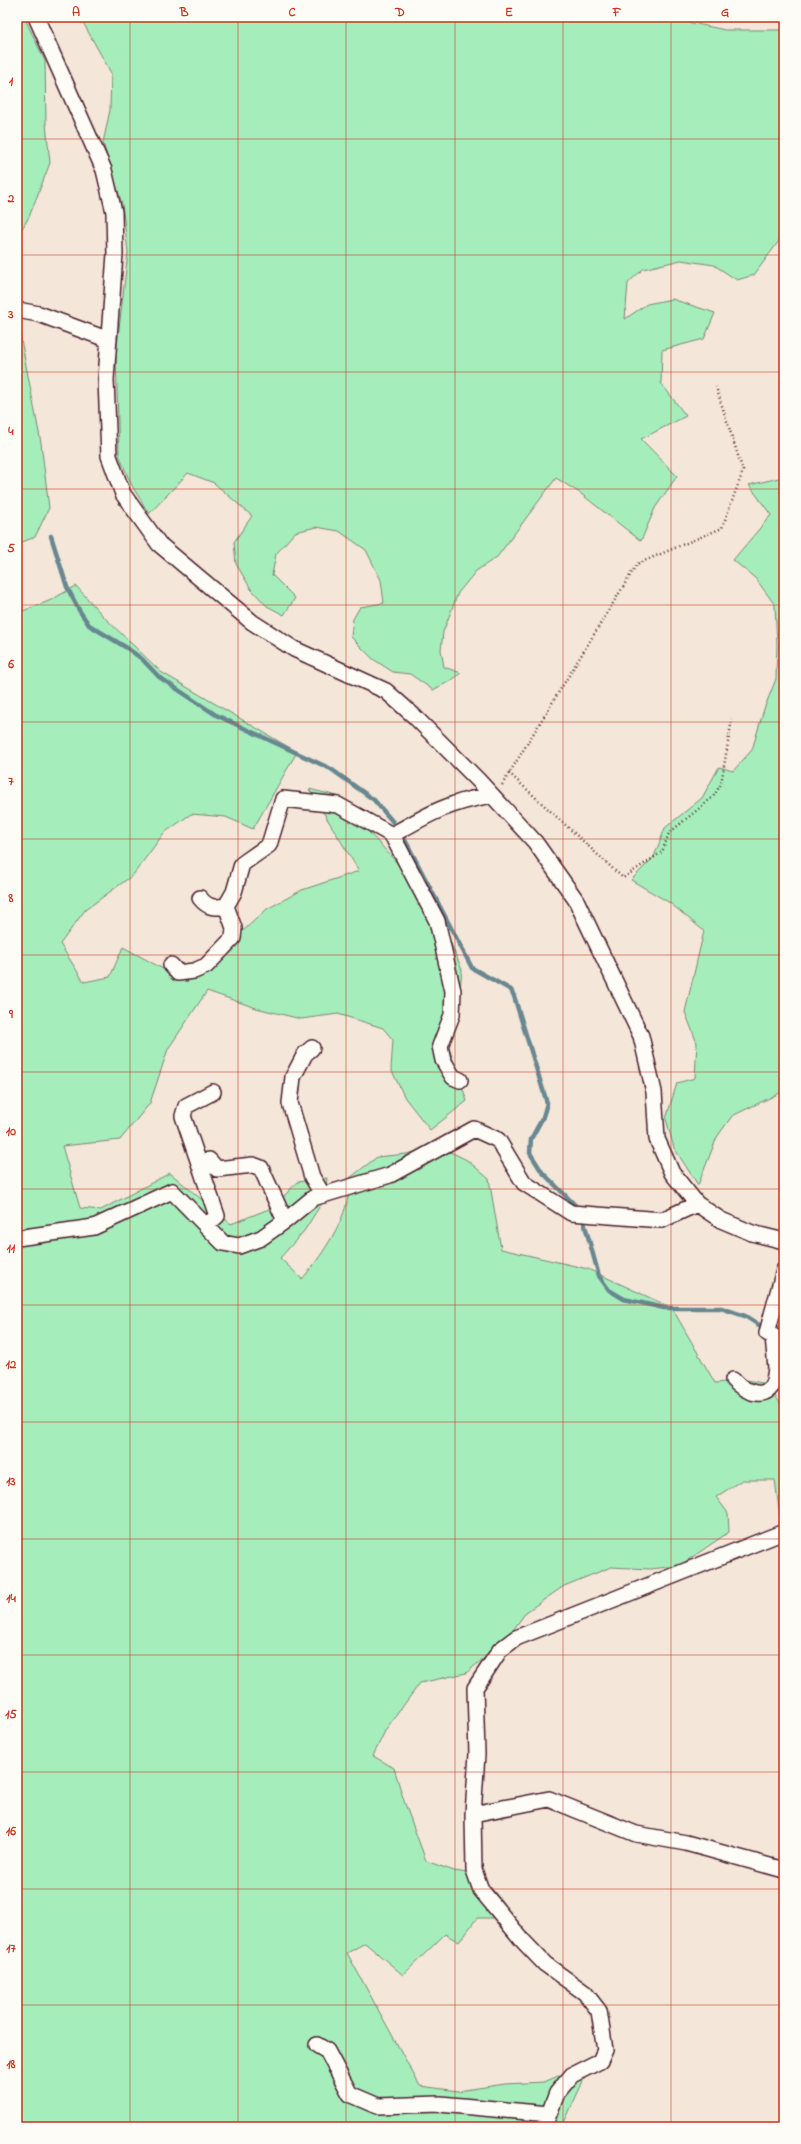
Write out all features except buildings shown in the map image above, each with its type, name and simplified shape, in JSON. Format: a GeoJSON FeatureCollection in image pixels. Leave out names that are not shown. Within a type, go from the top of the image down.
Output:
{"type":"FeatureCollection","features":[{"type":"Feature","properties":{"kind":"street"},"geometry":{"type":"LineString","coordinates":[[36,17],[104,170],[114,212],[115,254],[106,379],[109,456],[123,494],[159,544],[252,622],[294,649],[386,691],[414,716],[493,796],[535,842],[576,900],[641,1036],[654,1092],[657,1139],[672,1173],[697,1204],[721,1220],[752,1233],[783,1240]]}},
{"type":"Feature","properties":{"kind":"street"},"geometry":{"type":"LineString","coordinates":[[17,310],[39,314],[109,340]]}},
{"type":"Feature","properties":{"kind":"street"},"geometry":{"type":"LineString","coordinates":[[392,835],[437,809],[463,800],[493,796]]}},
{"type":"Feature","properties":{"kind":"street"},"geometry":{"type":"LineString","coordinates":[[170,965],[178,973],[194,971],[206,966],[233,938],[234,928],[226,906],[234,892],[242,864],[269,845],[284,799],[338,805],[392,835],[404,863],[437,921],[453,990],[452,1015],[440,1046],[443,1060],[453,1077],[460,1080]]}},
{"type":"Feature","properties":{"kind":"street"},"geometry":{"type":"LineString","coordinates":[[200,898],[206,905],[213,908],[226,906]]}},
{"type":"Feature","properties":{"kind":"street"},"geometry":{"type":"LineString","coordinates":[[312,1048],[305,1054],[294,1077],[290,1104],[312,1177],[323,1194]]}},
{"type":"Feature","properties":{"kind":"street"},"geometry":{"type":"LineString","coordinates":[[206,1226],[217,1216],[183,1116],[186,1106],[213,1092]]}},
{"type":"Feature","properties":{"kind":"street"},"geometry":{"type":"LineString","coordinates":[[17,1238],[94,1227],[172,1191],[223,1243],[239,1246],[261,1238],[285,1222],[313,1198],[390,1175],[474,1130],[498,1140],[524,1184],[571,1213],[662,1220],[697,1204]]}},
{"type":"Feature","properties":{"kind":"street"},"geometry":{"type":"LineString","coordinates":[[209,1160],[217,1169],[253,1165],[261,1168],[285,1222]]}},
{"type":"Feature","properties":{"kind":"street"},"geometry":{"type":"LineString","coordinates":[[733,1380],[742,1389],[753,1393],[765,1392],[773,1384],[780,1372],[778,1339],[767,1333],[784,1270]]}},
{"type":"Feature","properties":{"kind":"street"},"geometry":{"type":"LineString","coordinates":[[317,2045],[327,2051],[350,2094],[378,2106],[440,2104],[547,2120],[557,2093],[572,2075],[600,2061],[605,2050],[599,2011],[585,1993],[545,1964],[523,1941],[481,1890],[474,1870],[473,1814],[477,1754],[475,1688],[487,1667],[500,1650],[524,1635],[784,1532]]}},
{"type":"Feature","properties":{"kind":"street"},"geometry":{"type":"LineString","coordinates":[[473,1814],[549,1799],[636,1834],[686,1843],[784,1870]]}},
{"type":"Feature","properties":{"kind":"path"},"geometry":{"type":"LineString","coordinates":[[493,796],[509,773],[637,564],[722,528],[742,471],[716,387]]}},
{"type":"Feature","properties":{"kind":"path"},"geometry":{"type":"LineString","coordinates":[[509,773],[623,878],[662,852],[669,833],[713,797],[721,784],[732,719]]}},
{"type":"Feature","properties":{"kind":"green space"},"geometry":{"type":"Polygon","coordinates":[[[17,17],[24,17],[45,61],[46,124],[50,163],[29,217],[17,237],[17,17]]]}},
{"type":"Feature","properties":{"kind":"green space"},"geometry":{"type":"Polygon","coordinates":[[[80,17],[664,17],[725,30],[784,30],[784,234],[754,275],[737,280],[714,265],[681,260],[643,269],[628,283],[625,319],[647,304],[672,299],[715,313],[704,339],[662,350],[661,383],[686,416],[641,439],[677,476],[655,508],[641,541],[580,493],[556,478],[497,557],[476,571],[458,593],[443,632],[441,650],[444,667],[461,673],[452,680],[433,690],[410,674],[393,672],[373,659],[351,637],[353,619],[360,607],[384,603],[381,580],[366,550],[339,531],[316,527],[295,532],[276,554],[272,575],[295,598],[284,615],[267,606],[251,589],[236,564],[234,542],[252,516],[214,483],[188,473],[149,514],[131,484],[119,455],[116,355],[128,252],[122,204],[103,143],[110,110],[111,73],[80,17]]]}},
{"type":"Feature","properties":{"kind":"green space"},"geometry":{"type":"Polygon","coordinates":[[[17,319],[41,443],[49,508],[35,537],[17,544],[17,319]]]}},
{"type":"Feature","properties":{"kind":"green space"},"geometry":{"type":"Polygon","coordinates":[[[779,478],[784,481],[784,1058],[780,1066],[784,1091],[732,1116],[717,1137],[698,1185],[674,1148],[666,1119],[677,1083],[695,1078],[697,1043],[685,1012],[704,931],[670,903],[631,880],[654,857],[665,828],[702,798],[719,767],[733,771],[752,750],[764,709],[776,679],[777,644],[775,605],[756,579],[733,560],[771,515],[749,485],[779,478]]]}},
{"type":"Feature","properties":{"kind":"green space"},"geometry":{"type":"Polygon","coordinates":[[[76,586],[105,618],[161,672],[297,752],[253,829],[226,817],[191,814],[164,833],[133,875],[85,910],[60,944],[84,982],[110,977],[123,947],[187,982],[267,909],[302,890],[359,871],[309,789],[341,797],[365,828],[402,868],[443,924],[462,970],[457,1017],[448,1045],[467,1101],[430,1130],[405,1098],[391,1069],[393,1040],[383,1028],[338,1014],[301,1019],[256,1008],[207,991],[168,1049],[150,1103],[120,1140],[62,1146],[80,1208],[101,1210],[170,1173],[231,1224],[274,1207],[297,1182],[327,1178],[325,1198],[304,1231],[280,1258],[302,1279],[323,1252],[342,1218],[348,1195],[346,1181],[377,1157],[406,1154],[440,1147],[467,1160],[489,1179],[501,1249],[588,1269],[672,1308],[715,1383],[747,1380],[767,1384],[784,1409],[784,1515],[780,1517],[775,1480],[742,1480],[716,1497],[728,1513],[729,1532],[679,1566],[650,1569],[611,1567],[564,1586],[526,1612],[506,1640],[466,1673],[420,1683],[386,1729],[373,1756],[394,1768],[404,1801],[426,1861],[454,1871],[481,1875],[504,1904],[511,1934],[493,1918],[477,1918],[459,1942],[445,1934],[403,1975],[365,1943],[347,1953],[420,2086],[458,2091],[505,2084],[544,2082],[587,2064],[585,2077],[562,2127],[17,2127],[17,613],[49,601],[76,586]]]}},
{"type":"Feature","properties":{"kind":"waterway"},"geometry":{"type":"LineString","coordinates":[[51,536],[67,587],[89,625],[127,648],[142,659],[159,677],[216,715],[331,769],[374,800],[393,822]]}},
{"type":"Feature","properties":{"kind":"waterway"},"geometry":{"type":"LineString","coordinates":[[404,838],[472,968],[511,990],[514,996],[547,1103],[543,1117],[531,1139],[530,1153],[542,1172],[575,1205]]}},
{"type":"Feature","properties":{"kind":"waterway"},"geometry":{"type":"LineString","coordinates":[[584,1222],[599,1276],[609,1290],[624,1299],[664,1308],[721,1308],[745,1316],[759,1325]]}}]}
